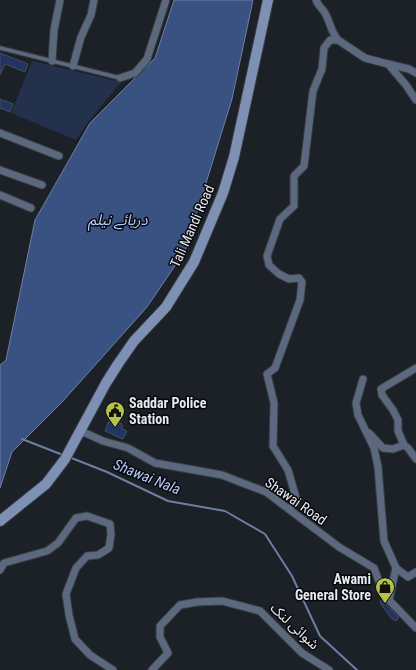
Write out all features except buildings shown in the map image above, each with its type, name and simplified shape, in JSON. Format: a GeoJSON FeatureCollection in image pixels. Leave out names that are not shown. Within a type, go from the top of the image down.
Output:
{"type":"FeatureCollection","features":[{"type":"Feature","properties":{"kind":"street"},"geometry":{"type":"LineString","coordinates":[[52,61],[54,30],[60,0]]}},
{"type":"Feature","properties":{"kind":"street"},"geometry":{"type":"LineString","coordinates":[[74,66],[81,37],[91,15],[94,0]]}},
{"type":"Feature","properties":{"kind":"street"},"geometry":{"type":"LineString","coordinates":[[120,78],[135,72],[147,58],[166,0]]}},
{"type":"Feature","properties":{"kind":"street","name":"Tali Mandi Road"},"geometry":{"type":"LineString","coordinates":[[0,521],[46,484],[65,459],[106,383],[118,364],[134,341],[166,307],[194,262],[215,215],[234,156],[268,0]]}},
{"type":"Feature","properties":{"kind":"street"},"geometry":{"type":"LineString","coordinates":[[316,0],[319,7],[326,14],[334,35],[338,40],[364,58],[409,68],[416,73]]}},
{"type":"Feature","properties":{"kind":"street"},"geometry":{"type":"LineString","coordinates":[[289,509],[297,501],[288,470],[273,446],[274,402],[267,374],[275,368],[300,300],[302,282],[299,278],[288,279],[279,274],[269,265],[267,256],[280,219],[294,206],[294,176],[304,166],[312,91],[322,69],[324,48],[330,40],[338,40]]}},
{"type":"Feature","properties":{"kind":"street"},"geometry":{"type":"LineString","coordinates":[[388,64],[406,85],[416,100]]}},
{"type":"Feature","properties":{"kind":"street"},"geometry":{"type":"LineString","coordinates":[[0,133],[59,156]]}},
{"type":"Feature","properties":{"kind":"street"},"geometry":{"type":"LineString","coordinates":[[0,170],[42,185]]}},
{"type":"Feature","properties":{"kind":"street"},"geometry":{"type":"LineString","coordinates":[[0,195],[31,208]]}},
{"type":"Feature","properties":{"kind":"street"},"geometry":{"type":"LineString","coordinates":[[416,368],[381,390],[382,395],[398,420],[398,431],[404,445],[416,459]]}},
{"type":"Feature","properties":{"kind":"street"},"geometry":{"type":"LineString","coordinates":[[363,379],[356,403],[358,415],[374,448],[378,467],[384,541],[396,568],[408,577],[416,572]]}},
{"type":"Feature","properties":{"kind":"street"},"geometry":{"type":"LineString","coordinates":[[366,430],[373,435],[383,448],[393,449],[404,445]]}},
{"type":"Feature","properties":{"kind":"street","name":"Shawai Road"},"geometry":{"type":"LineString","coordinates":[[80,433],[103,442],[128,448],[155,463],[222,475],[266,492],[340,547],[374,568],[383,592],[416,628]]}},
{"type":"Feature","properties":{"kind":"street"},"geometry":{"type":"LineString","coordinates":[[0,570],[4,563],[46,551],[58,543],[76,518],[87,516],[110,524],[111,534],[109,548],[98,555],[87,556],[76,568],[66,594],[75,639],[90,655],[113,670]]}},
{"type":"Feature","properties":{"kind":"street"},"geometry":{"type":"LineString","coordinates":[[389,600],[396,568]]}},
{"type":"Feature","properties":{"kind":"street","name":"شوائی لنک"},"geometry":{"type":"LineString","coordinates":[[152,670],[168,654],[160,637],[160,626],[180,605],[222,601],[260,610],[302,653],[329,670]]}},
{"type":"Feature","properties":{"kind":"lane"},"geometry":{"type":"LineString","coordinates":[[0,48],[120,78]]}},
{"type":"Feature","properties":{"kind":"shaded area"},"geometry":{"type":"Polygon","coordinates":[[[32,61],[121,82],[88,122],[76,140],[11,113],[32,61]]]}},
{"type":"Feature","properties":{"kind":"water","name":"دریائے نیلم"},"geometry":{"type":"Polygon","coordinates":[[[174,0],[253,0],[232,99],[185,251],[147,307],[63,401],[12,452],[0,488],[0,365],[6,360],[35,220],[90,123],[155,58],[174,0]]]}},
{"type":"Feature","properties":{"kind":"waterway","name":"Shawai Nala"},"geometry":{"type":"LineString","coordinates":[[22,439],[63,455]]}},
{"type":"Feature","properties":{"kind":"waterway","name":"Shawai Nala"},"geometry":{"type":"LineString","coordinates":[[69,457],[107,472],[168,501],[225,511],[265,534],[292,576],[320,636],[357,670]]}},
{"type":"Feature","properties":{"kind":"place","name":"Saddar Police Station"},"geometry":{"type":"Point","coordinates":[115,428]}},
{"type":"Feature","properties":{"kind":"place","name":"Awami General Store"},"geometry":{"type":"Point","coordinates":[385,604]}}]}
